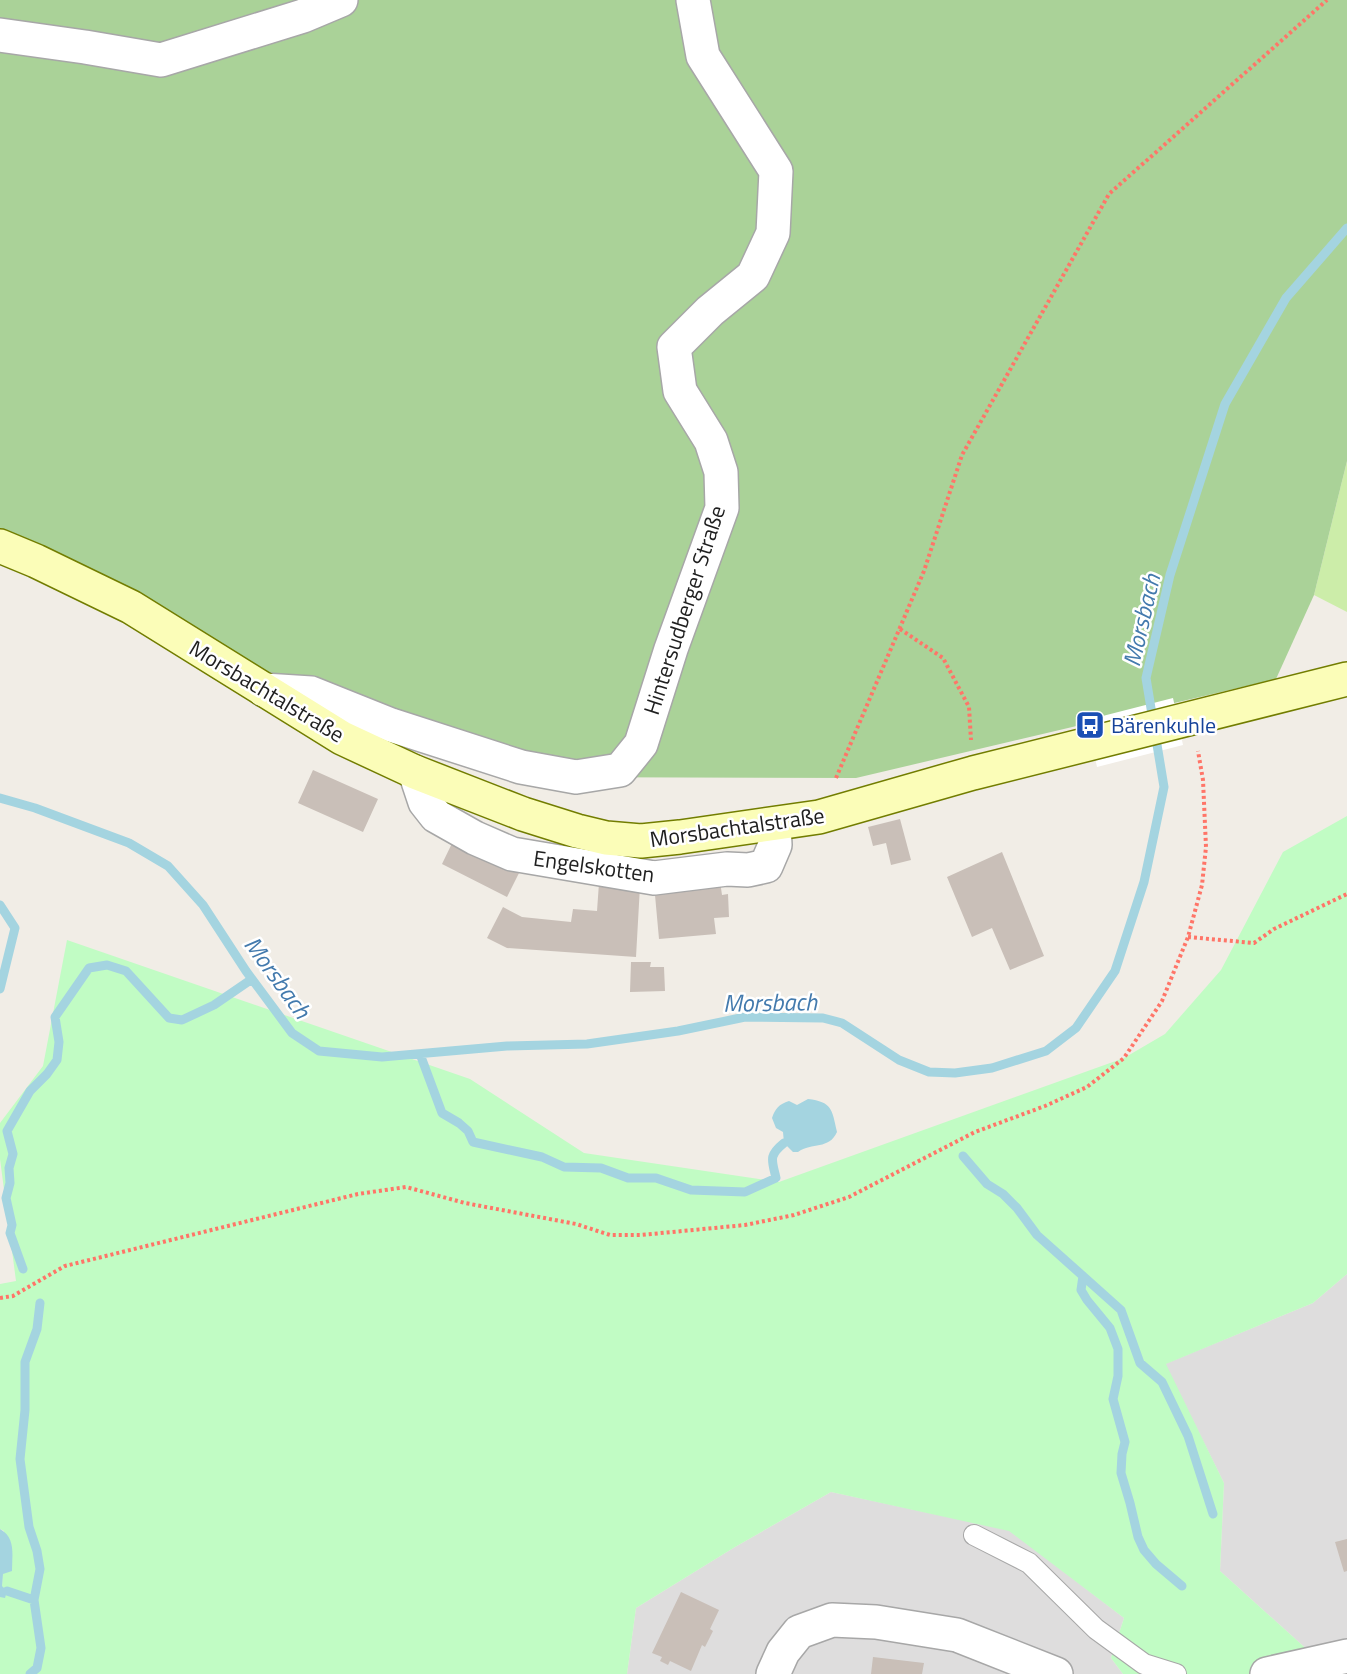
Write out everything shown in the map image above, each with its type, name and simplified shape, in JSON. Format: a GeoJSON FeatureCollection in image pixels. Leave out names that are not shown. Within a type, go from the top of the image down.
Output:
{"type":"FeatureCollection","features":[{"type":"Feature","properties":{"kind":"main road","name":"Morsbachtalstraße"},"geometry":{"type":"LineString","coordinates":[[0,546],[131,607],[342,738],[415,772],[523,814],[606,838],[651,840],[709,835],[819,817],[973,773],[1347,678]]}},
{"type":"Feature","properties":{"kind":"street"},"geometry":{"type":"LineString","coordinates":[[0,35],[161,60],[303,16],[340,0]]}},
{"type":"Feature","properties":{"kind":"street","name":"Hintersudberger Straße"},"geometry":{"type":"LineString","coordinates":[[264,690],[311,693],[391,725],[521,767],[576,777],[620,770],[641,744],[671,649],[722,508],[721,472],[711,441],[680,391],[674,347],[710,311],[753,276],[772,233],[773,222],[776,171],[703,56],[693,0]]}},
{"type":"Feature","properties":{"kind":"street"},"geometry":{"type":"LineString","coordinates":[[772,1674],[783,1652],[800,1632],[832,1620],[876,1622],[957,1635],[1056,1674]]}},
{"type":"Feature","properties":{"kind":"street"},"geometry":{"type":"LineString","coordinates":[[1267,1674],[1347,1656]]}},
{"type":"Feature","properties":{"kind":"lane"},"geometry":{"type":"LineString","coordinates":[[974,1535],[1029,1563],[1096,1629],[1144,1664],[1176,1674]]}},
{"type":"Feature","properties":{"kind":"path"},"geometry":{"type":"LineString","coordinates":[[819,817],[924,571],[962,455],[1109,194],[1327,0]]}},
{"type":"Feature","properties":{"kind":"path"},"geometry":{"type":"LineString","coordinates":[[900,629],[943,658],[969,707]]}},
{"type":"Feature","properties":{"kind":"path"},"geometry":{"type":"LineString","coordinates":[[0,1298],[13,1296],[65,1266],[358,1194],[406,1187],[465,1203],[576,1224],[610,1235],[641,1235],[745,1225],[794,1215],[849,1197],[975,1132],[1088,1087],[1124,1058],[1162,1001],[1188,937],[1202,885],[1206,847],[1203,780],[1186,719]]}},
{"type":"Feature","properties":{"kind":"path"},"geometry":{"type":"LineString","coordinates":[[1188,937],[1254,943],[1274,929],[1347,894]]}},
{"type":"Feature","properties":{"kind":"shaded area"},"geometry":{"type":"Polygon","coordinates":[[[1347,1274],[1347,1674],[1318,1674],[1312,1654],[1220,1571],[1224,1483],[1165,1364],[1313,1303],[1347,1274]]]}},
{"type":"Feature","properties":{"kind":"shaded area"},"geometry":{"type":"Polygon","coordinates":[[[831,1492],[1009,1530],[1124,1618],[1111,1658],[1123,1674],[627,1674],[636,1608],[735,1547],[831,1492]]]}},
{"type":"Feature","properties":{"kind":"green space"},"geometry":{"type":"Polygon","coordinates":[[[0,0],[1347,0],[1347,461],[1314,595],[1276,679],[856,778],[525,777],[237,675],[0,547],[0,0]]]}},
{"type":"Feature","properties":{"kind":"green space"},"geometry":{"type":"Polygon","coordinates":[[[1347,461],[1347,612],[1314,595],[1347,461]]]}},
{"type":"Feature","properties":{"kind":"green space"},"geometry":{"type":"Polygon","coordinates":[[[1347,816],[1347,1274],[1313,1303],[1166,1364],[1224,1483],[1220,1571],[1312,1654],[1318,1674],[1123,1674],[1111,1658],[1124,1618],[1009,1531],[831,1492],[735,1547],[636,1608],[627,1674],[0,1674],[0,1597],[5,1597],[2,1586],[4,1531],[0,1529],[0,1284],[16,1281],[0,1159],[0,1123],[43,1066],[67,940],[470,1079],[584,1153],[779,1182],[1124,1058],[1165,1034],[1221,970],[1283,852],[1347,816]]]}},
{"type":"Feature","properties":{"kind":"water"},"geometry":{"type":"Polygon","coordinates":[[[808,1099],[822,1102],[830,1108],[837,1132],[834,1138],[825,1144],[793,1152],[784,1143],[783,1132],[776,1128],[772,1118],[776,1109],[783,1104],[789,1101],[797,1105],[808,1099]]]}},
{"type":"Feature","properties":{"kind":"water"},"geometry":{"type":"Polygon","coordinates":[[[0,1529],[9,1537],[12,1553],[12,1571],[3,1574],[2,1586],[7,1591],[5,1598],[0,1597],[0,1529]]]}},
{"type":"Feature","properties":{"kind":"pier"},"geometry":{"type":"Polygon","coordinates":[[[1173,698],[1183,745],[1097,767],[1087,720],[1173,698]]]}},
{"type":"Feature","properties":{"kind":"building"},"geometry":{"type":"Polygon","coordinates":[[[313,770],[378,799],[363,832],[298,803],[313,770]]]}},
{"type":"Feature","properties":{"kind":"building"},"geometry":{"type":"Polygon","coordinates":[[[900,819],[911,860],[891,865],[886,843],[873,846],[868,827],[900,819]]]}},
{"type":"Feature","properties":{"kind":"building"},"geometry":{"type":"Polygon","coordinates":[[[457,833],[524,863],[507,897],[442,864],[457,833]]]}},
{"type":"Feature","properties":{"kind":"building"},"geometry":{"type":"Polygon","coordinates":[[[1002,852],[1044,956],[1010,970],[992,928],[972,937],[947,877],[1002,852]]]}},
{"type":"Feature","properties":{"kind":"building"},"geometry":{"type":"Polygon","coordinates":[[[720,881],[722,895],[728,894],[729,917],[714,918],[716,934],[659,939],[654,884],[720,881]]]}},
{"type":"Feature","properties":{"kind":"building"},"geometry":{"type":"Polygon","coordinates":[[[599,883],[640,886],[636,957],[507,948],[487,938],[503,907],[522,917],[571,922],[573,909],[597,911],[599,883]]]}},
{"type":"Feature","properties":{"kind":"building"},"geometry":{"type":"Polygon","coordinates":[[[631,962],[651,962],[650,967],[664,967],[665,991],[630,992],[631,962]]]}},
{"type":"Feature","properties":{"kind":"building"},"geometry":{"type":"Polygon","coordinates":[[[1347,1539],[1347,1571],[1344,1572],[1335,1542],[1347,1539]]]}},
{"type":"Feature","properties":{"kind":"building"},"geometry":{"type":"Polygon","coordinates":[[[681,1592],[719,1610],[710,1629],[713,1631],[705,1647],[702,1645],[691,1671],[670,1661],[668,1665],[660,1661],[662,1657],[652,1653],[681,1592]]]}},
{"type":"Feature","properties":{"kind":"building"},"geometry":{"type":"Polygon","coordinates":[[[873,1657],[924,1663],[922,1674],[871,1674],[873,1657]]]}},
{"type":"Feature","properties":{"kind":"waterway","name":"Morsbach"},"geometry":{"type":"LineString","coordinates":[[0,798],[35,808],[129,843],[168,866],[203,905],[246,971],[292,1033],[319,1051],[382,1057],[507,1046],[587,1044],[678,1031],[745,1017],[823,1018],[842,1023],[899,1060],[929,1072],[955,1073],[992,1068],[1046,1051],[1076,1028],[1115,971],[1144,882],[1164,787],[1146,678],[1170,575],[1225,404],[1286,298],[1347,228]]}},
{"type":"Feature","properties":{"kind":"waterway"},"geometry":{"type":"LineString","coordinates":[[0,905],[15,928],[0,989]]}},
{"type":"Feature","properties":{"kind":"waterway"},"geometry":{"type":"LineString","coordinates":[[23,1269],[10,1233],[12,1225],[6,1198],[13,1154],[7,1131],[30,1091],[57,1060],[59,1042],[55,1017],[89,968],[107,965],[126,971],[169,1018],[182,1020],[214,1005],[252,979]]}},
{"type":"Feature","properties":{"kind":"waterway"},"geometry":{"type":"LineString","coordinates":[[420,1054],[442,1113],[468,1131],[473,1142],[542,1157],[564,1167],[601,1168],[628,1178],[656,1178],[691,1190],[745,1192],[776,1178],[772,1159],[775,1151],[784,1143]]}},
{"type":"Feature","properties":{"kind":"waterway"},"geometry":{"type":"LineString","coordinates":[[963,1156],[987,1184],[1003,1194],[1017,1208],[1037,1235],[1121,1310],[1140,1363],[1162,1382],[1188,1436],[1213,1514]]}},
{"type":"Feature","properties":{"kind":"waterway"},"geometry":{"type":"LineString","coordinates":[[1083,1276],[1081,1290],[1110,1328],[1118,1349],[1118,1376],[1113,1399],[1125,1442],[1121,1473],[1138,1537],[1144,1550],[1156,1564],[1182,1586]]}},
{"type":"Feature","properties":{"kind":"waterway"},"geometry":{"type":"LineString","coordinates":[[30,1674],[37,1668],[41,1648],[34,1600],[40,1569],[29,1527],[20,1459],[25,1410],[25,1362],[37,1329],[40,1303]]}},
{"type":"Feature","properties":{"kind":"waterway"},"geometry":{"type":"LineString","coordinates":[[7,1591],[34,1600]]}},
{"type":"Feature","properties":{"kind":"place","name":"Bärenkuhle"},"geometry":{"type":"Point","coordinates":[1090,725]}}]}
